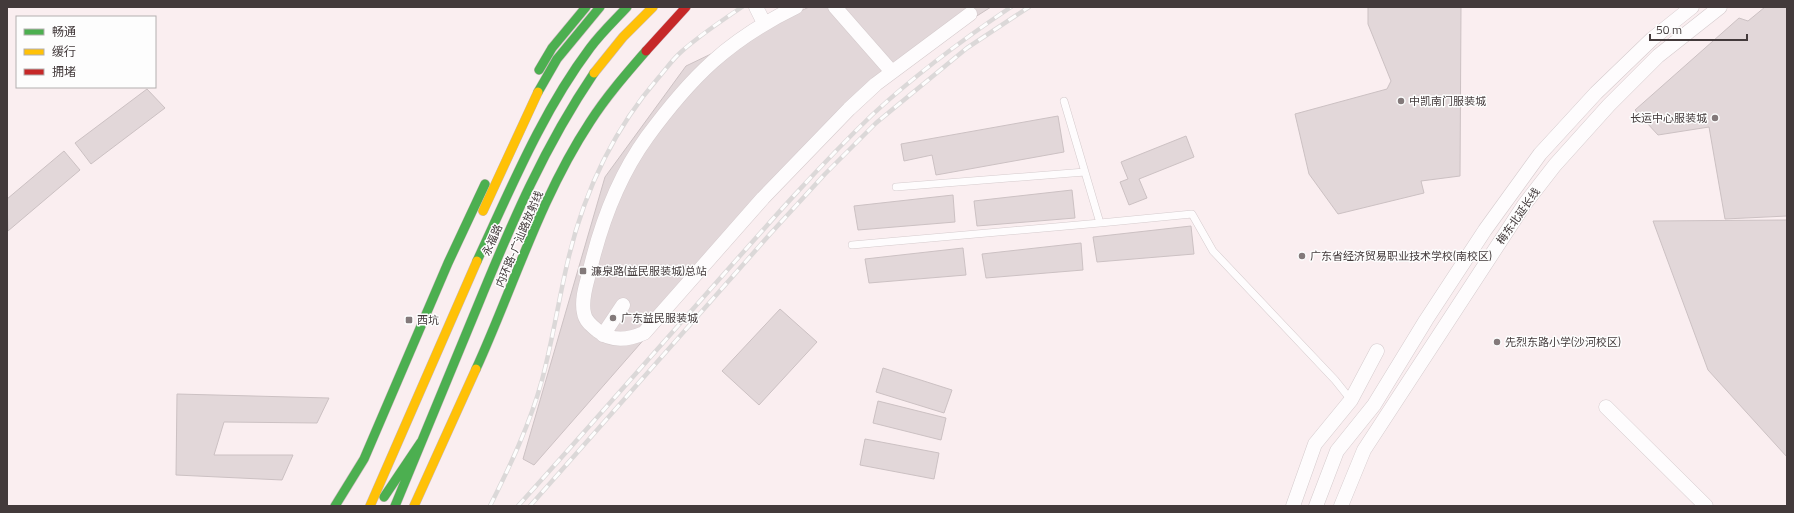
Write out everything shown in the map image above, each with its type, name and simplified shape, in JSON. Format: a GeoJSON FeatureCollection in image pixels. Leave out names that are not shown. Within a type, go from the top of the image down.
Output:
{"type":"FeatureCollection","features":[{"type":"Feature","properties":{"kind":"main road"},"geometry":{"type":"LineString","coordinates":[[534,78],[552,48],[586,7]]}},
{"type":"Feature","properties":{"kind":"main road"},"geometry":{"type":"LineString","coordinates":[[481,217],[543,82],[557,59],[600,7]]}},
{"type":"Feature","properties":{"kind":"main road"},"geometry":{"type":"LineString","coordinates":[[370,506],[473,269],[536,134],[574,70],[591,46],[627,7]]}},
{"type":"Feature","properties":{"kind":"main road","name":"永福路"},"geometry":{"type":"LineString","coordinates":[[395,506],[501,250],[554,136],[572,105],[591,77],[628,32],[653,7]]}},
{"type":"Feature","properties":{"kind":"main road","name":"内环路-广汕路放射线"},"geometry":{"type":"LineString","coordinates":[[414,506],[542,216],[576,143],[605,100],[623,77],[640,56],[686,7]]}},
{"type":"Feature","properties":{"kind":"main road"},"geometry":{"type":"LineString","coordinates":[[335,506],[364,459],[448,263],[488,176]]}},
{"type":"Feature","properties":{"kind":"main road"},"geometry":{"type":"LineString","coordinates":[[378,506],[421,442]]}},
{"type":"Feature","properties":{"kind":"street"},"geometry":{"type":"LineString","coordinates":[[756,7],[764,23]]}},
{"type":"Feature","properties":{"kind":"street"},"geometry":{"type":"LineString","coordinates":[[796,7],[744,35],[725,50],[689,83],[646,138],[624,176],[605,220],[593,256],[584,299],[584,312],[587,321],[603,335],[618,339],[631,338],[644,333],[763,198],[849,109],[892,72],[970,14]]}},
{"type":"Feature","properties":{"kind":"street"},"geometry":{"type":"LineString","coordinates":[[835,7],[892,72]]}},
{"type":"Feature","properties":{"kind":"street","name":"梅东北延长线"},"geometry":{"type":"LineString","coordinates":[[1316,506],[1337,451],[1374,405],[1485,230],[1540,154],[1596,93],[1652,39],[1692,7]]}},
{"type":"Feature","properties":{"kind":"street","name":"梅东北延长线"},"geometry":{"type":"LineString","coordinates":[[1341,506],[1364,450],[1524,205],[1555,165],[1609,104],[1658,56],[1720,7]]}},
{"type":"Feature","properties":{"kind":"street"},"geometry":{"type":"LineString","coordinates":[[1652,39],[1674,43]]}},
{"type":"Feature","properties":{"kind":"street"},"geometry":{"type":"LineString","coordinates":[[603,335],[623,305]]}},
{"type":"Feature","properties":{"kind":"street"},"geometry":{"type":"LineString","coordinates":[[1420,331],[1436,340]]}},
{"type":"Feature","properties":{"kind":"street"},"geometry":{"type":"LineString","coordinates":[[1294,506],[1315,444],[1351,400],[1377,351]]}},
{"type":"Feature","properties":{"kind":"street"},"geometry":{"type":"LineString","coordinates":[[1606,407],[1706,506]]}},
{"type":"Feature","properties":{"kind":"street"},"geometry":{"type":"LineString","coordinates":[[1315,444],[1337,451]]}},
{"type":"Feature","properties":{"kind":"lane"},"geometry":{"type":"LineString","coordinates":[[1064,101],[1100,224]]}},
{"type":"Feature","properties":{"kind":"lane"},"geometry":{"type":"LineString","coordinates":[[896,187],[1085,172]]}},
{"type":"Feature","properties":{"kind":"lane"},"geometry":{"type":"LineString","coordinates":[[852,245],[1100,224],[1192,214],[1213,251],[1335,380],[1351,400]]}},
{"type":"Feature","properties":{"kind":"building","name":"广东益民服装城"},"geometry":{"type":"Polygon","coordinates":[[[809,7],[991,7],[972,19],[830,127],[534,465],[523,459],[605,177],[686,66],[809,7]]]}},
{"type":"Feature","properties":{"kind":"building","name":"中凯南门服装城"},"geometry":{"type":"Polygon","coordinates":[[[1368,7],[1461,7],[1460,176],[1421,181],[1424,193],[1338,214],[1309,174],[1295,114],[1387,89],[1391,81],[1368,24],[1368,7]]]}},
{"type":"Feature","properties":{"kind":"building","name":"长运中心服装城"},"geometry":{"type":"Polygon","coordinates":[[[1765,7],[1787,7],[1787,216],[1725,219],[1709,127],[1658,135],[1635,110],[1739,18],[1748,21],[1765,7]]]}},
{"type":"Feature","properties":{"kind":"building"},"geometry":{"type":"Polygon","coordinates":[[[147,89],[165,108],[91,164],[75,143],[147,89]]]}},
{"type":"Feature","properties":{"kind":"building"},"geometry":{"type":"Polygon","coordinates":[[[1058,116],[1064,152],[936,175],[932,155],[904,161],[901,144],[1058,116]]]}},
{"type":"Feature","properties":{"kind":"building"},"geometry":{"type":"Polygon","coordinates":[[[1186,136],[1194,157],[1139,179],[1147,198],[1129,205],[1120,182],[1128,179],[1121,162],[1186,136]]]}},
{"type":"Feature","properties":{"kind":"building"},"geometry":{"type":"Polygon","coordinates":[[[64,151],[80,170],[8,231],[7,199],[64,151]]]}},
{"type":"Feature","properties":{"kind":"building"},"geometry":{"type":"Polygon","coordinates":[[[1072,190],[1075,218],[977,226],[974,201],[1072,190]]]}},
{"type":"Feature","properties":{"kind":"building"},"geometry":{"type":"Polygon","coordinates":[[[953,195],[955,222],[858,230],[854,206],[953,195]]]}},
{"type":"Feature","properties":{"kind":"building"},"geometry":{"type":"Polygon","coordinates":[[[1787,220],[1787,457],[1708,370],[1653,221],[1787,220]]]}},
{"type":"Feature","properties":{"kind":"building"},"geometry":{"type":"Polygon","coordinates":[[[1191,226],[1194,254],[1097,262],[1093,237],[1191,226]]]}},
{"type":"Feature","properties":{"kind":"building"},"geometry":{"type":"Polygon","coordinates":[[[1081,243],[1083,270],[986,278],[982,254],[1081,243]]]}},
{"type":"Feature","properties":{"kind":"building"},"geometry":{"type":"Polygon","coordinates":[[[963,248],[966,275],[869,283],[865,259],[963,248]]]}},
{"type":"Feature","properties":{"kind":"building"},"geometry":{"type":"Polygon","coordinates":[[[780,309],[817,342],[759,405],[722,371],[780,309]]]}},
{"type":"Feature","properties":{"kind":"building"},"geometry":{"type":"Polygon","coordinates":[[[883,368],[952,390],[944,413],[876,392],[883,368]]]}},
{"type":"Feature","properties":{"kind":"building"},"geometry":{"type":"Polygon","coordinates":[[[177,394],[329,398],[317,423],[224,422],[214,455],[293,455],[282,480],[176,475],[177,394]]]}},
{"type":"Feature","properties":{"kind":"building"},"geometry":{"type":"Polygon","coordinates":[[[878,401],[946,418],[941,440],[873,423],[878,401]]]}},
{"type":"Feature","properties":{"kind":"building"},"geometry":{"type":"Polygon","coordinates":[[[865,439],[939,453],[934,479],[860,465],[865,439]]]}},
{"type":"Feature","properties":{"kind":"railway"},"geometry":{"type":"LineString","coordinates":[[490,506],[505,476],[532,413],[546,365],[565,271],[576,231],[583,208],[603,161],[628,118],[675,58],[703,34],[742,7]]}},
{"type":"Feature","properties":{"kind":"railway"},"geometry":{"type":"LineString","coordinates":[[518,506],[768,224],[850,136],[888,100],[922,72],[1011,7]]}},
{"type":"Feature","properties":{"kind":"railway"},"geometry":{"type":"LineString","coordinates":[[530,506],[825,174],[876,123],[967,48],[1029,7]]}},
{"type":"Feature","properties":{"kind":"traffic: fast"},"geometry":{"type":"LineString","coordinates":[[539,70],[552,48],[586,7]]}},
{"type":"Feature","properties":{"kind":"traffic: fast"},"geometry":{"type":"LineString","coordinates":[[538,92],[557,59],[600,7]]}},
{"type":"Feature","properties":{"kind":"traffic: fast"},"geometry":{"type":"LineString","coordinates":[[477,261],[528,151],[557,98],[594,42],[627,7]]}},
{"type":"Feature","properties":{"kind":"traffic: fast"},"geometry":{"type":"LineString","coordinates":[[476,369],[542,212],[572,151],[603,104],[646,51]]}},
{"type":"Feature","properties":{"kind":"traffic: fast"},"geometry":{"type":"LineString","coordinates":[[395,506],[516,215],[544,157],[594,73]]}},
{"type":"Feature","properties":{"kind":"traffic: fast"},"geometry":{"type":"LineString","coordinates":[[335,506],[364,459],[448,263],[485,184]]}},
{"type":"Feature","properties":{"kind":"traffic: fast"},"geometry":{"type":"LineString","coordinates":[[384,497],[421,442]]}},
{"type":"Feature","properties":{"kind":"traffic: slow"},"geometry":{"type":"LineString","coordinates":[[594,73],[623,37],[653,7]]}},
{"type":"Feature","properties":{"kind":"traffic: slow"},"geometry":{"type":"LineString","coordinates":[[483,211],[538,92]]}},
{"type":"Feature","properties":{"kind":"traffic: slow"},"geometry":{"type":"LineString","coordinates":[[370,506],[477,261]]}},
{"type":"Feature","properties":{"kind":"traffic: slow"},"geometry":{"type":"LineString","coordinates":[[414,506],[476,369]]}},
{"type":"Feature","properties":{"kind":"traffic: jam"},"geometry":{"type":"LineString","coordinates":[[646,51],[686,7]]}},
{"type":"Feature","properties":{"kind":"place","name":"中凯南门服装城"},"geometry":{"type":"Point","coordinates":[1401,101]}},
{"type":"Feature","properties":{"kind":"place","name":"长运中心服装城"},"geometry":{"type":"Point","coordinates":[1715,118]}},
{"type":"Feature","properties":{"kind":"place","name":"广东省经济贸易职业技术学校(南校区)"},"geometry":{"type":"Point","coordinates":[1302,256]}},
{"type":"Feature","properties":{"kind":"place","name":"濂泉路(益民服装城)总站"},"geometry":{"type":"Point","coordinates":[583,271]}},
{"type":"Feature","properties":{"kind":"place","name":"广东益民服装城"},"geometry":{"type":"Point","coordinates":[613,318]}},
{"type":"Feature","properties":{"kind":"place","name":"西坑"},"geometry":{"type":"Point","coordinates":[409,320]}},
{"type":"Feature","properties":{"kind":"place","name":"先烈东路小学(沙河校区)"},"geometry":{"type":"Point","coordinates":[1497,342]}}]}
